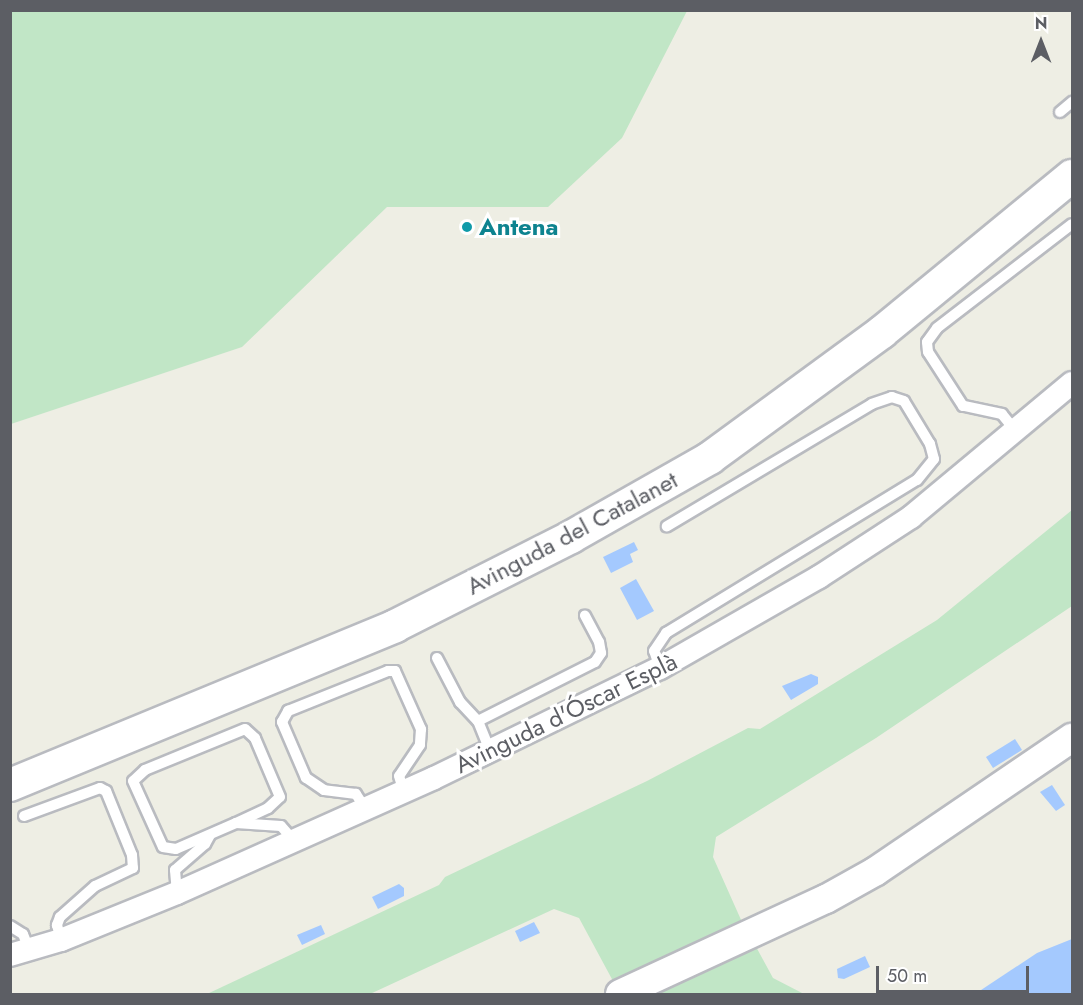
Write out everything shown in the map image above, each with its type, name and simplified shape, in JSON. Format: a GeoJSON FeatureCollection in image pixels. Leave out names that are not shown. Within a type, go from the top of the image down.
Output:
{"type":"FeatureCollection","features":[{"type":"Feature","properties":{"kind":"main road","name":"Avinguda del Catalanet"},"geometry":{"type":"LineString","coordinates":[[10,785],[395,626],[571,537],[710,459],[882,332],[1072,176]]}},
{"type":"Feature","properties":{"kind":"street","name":"Avinguda d'Óscar Esplà"},"geometry":{"type":"LineString","coordinates":[[20,952],[60,940],[177,893],[491,752],[660,668],[819,577],[911,517],[1072,383]]}},
{"type":"Feature","properties":{"kind":"street"},"geometry":{"type":"LineString","coordinates":[[620,994],[825,899],[876,871],[1072,738]]}},
{"type":"Feature","properties":{"kind":"lane"},"geometry":{"type":"LineString","coordinates":[[1060,112],[1072,102]]}},
{"type":"Feature","properties":{"kind":"lane"},"geometry":{"type":"LineString","coordinates":[[1014,429],[1002,414],[984,413],[963,406],[928,352],[927,342],[936,328],[1072,224]]}},
{"type":"Feature","properties":{"kind":"lane"},"geometry":{"type":"LineString","coordinates":[[660,668],[654,651],[666,633],[917,480],[934,459],[930,444],[904,401],[892,397],[872,404],[667,526]]}},
{"type":"Feature","properties":{"kind":"lane"},"geometry":{"type":"LineString","coordinates":[[477,721],[595,662],[601,653],[599,642],[585,616]]}},
{"type":"Feature","properties":{"kind":"lane"},"geometry":{"type":"LineString","coordinates":[[437,658],[460,702],[477,721],[491,752]]}},
{"type":"Feature","properties":{"kind":"lane"},"geometry":{"type":"LineString","coordinates":[[365,808],[356,794],[324,790],[306,778],[282,722],[288,711],[388,671],[395,671],[421,729],[420,745],[399,776],[404,792]]}},
{"type":"Feature","properties":{"kind":"lane"},"geometry":{"type":"LineString","coordinates":[[245,729],[255,738],[280,797],[268,808],[236,823],[176,849],[163,847],[133,781],[144,770],[245,729]]}},
{"type":"Feature","properties":{"kind":"lane"},"geometry":{"type":"LineString","coordinates":[[24,816],[100,788],[106,791],[132,855],[133,868],[95,886],[60,917],[57,925],[60,940]]}},
{"type":"Feature","properties":{"kind":"lane"},"geometry":{"type":"LineString","coordinates":[[236,823],[281,826],[293,840]]}},
{"type":"Feature","properties":{"kind":"lane"},"geometry":{"type":"LineString","coordinates":[[177,893],[175,870],[206,844],[210,835]]}},
{"type":"Feature","properties":{"kind":"lane"},"geometry":{"type":"LineString","coordinates":[[10,926],[23,934],[20,952]]}},
{"type":"Feature","properties":{"kind":"green space"},"geometry":{"type":"Polygon","coordinates":[[[10,11],[687,11],[622,138],[548,207],[387,207],[242,347],[11,424],[10,11]]]}},
{"type":"Feature","properties":{"kind":"green space"},"geometry":{"type":"Polygon","coordinates":[[[1072,510],[1072,606],[876,738],[716,837],[713,857],[742,922],[613,981],[579,918],[554,909],[370,994],[207,994],[439,885],[445,877],[647,781],[748,728],[760,729],[937,620],[1072,510]]]}},
{"type":"Feature","properties":{"kind":"green space"},"geometry":{"type":"Polygon","coordinates":[[[754,943],[773,978],[804,994],[646,994],[754,943]]]}},
{"type":"Feature","properties":{"kind":"water"},"geometry":{"type":"Polygon","coordinates":[[[634,542],[638,550],[630,554],[633,562],[611,573],[603,557],[634,542]]]}},
{"type":"Feature","properties":{"kind":"water"},"geometry":{"type":"Polygon","coordinates":[[[636,579],[654,611],[637,620],[620,588],[636,579]]]}},
{"type":"Feature","properties":{"kind":"water"},"geometry":{"type":"Polygon","coordinates":[[[811,674],[818,677],[818,684],[791,700],[782,686],[811,674]]]}},
{"type":"Feature","properties":{"kind":"water"},"geometry":{"type":"Polygon","coordinates":[[[1015,739],[1022,750],[993,768],[986,757],[1015,739]]]}},
{"type":"Feature","properties":{"kind":"water"},"geometry":{"type":"Polygon","coordinates":[[[1052,785],[1065,805],[1056,811],[1040,792],[1052,785]]]}},
{"type":"Feature","properties":{"kind":"water"},"geometry":{"type":"Polygon","coordinates":[[[399,884],[404,888],[404,896],[378,909],[372,897],[399,884]]]}},
{"type":"Feature","properties":{"kind":"water"},"geometry":{"type":"Polygon","coordinates":[[[534,922],[540,933],[520,942],[515,931],[534,922]]]}},
{"type":"Feature","properties":{"kind":"water"},"geometry":{"type":"Polygon","coordinates":[[[321,925],[325,934],[302,945],[297,935],[321,925]]]}},
{"type":"Feature","properties":{"kind":"water"},"geometry":{"type":"Polygon","coordinates":[[[1072,939],[1072,994],[975,994],[1037,953],[1072,939]]]}},
{"type":"Feature","properties":{"kind":"water"},"geometry":{"type":"Polygon","coordinates":[[[865,956],[870,967],[844,979],[838,978],[837,969],[865,956]]]}},
{"type":"Feature","properties":{"kind":"place","name":"Antena"},"geometry":{"type":"Point","coordinates":[467,227]}}]}
